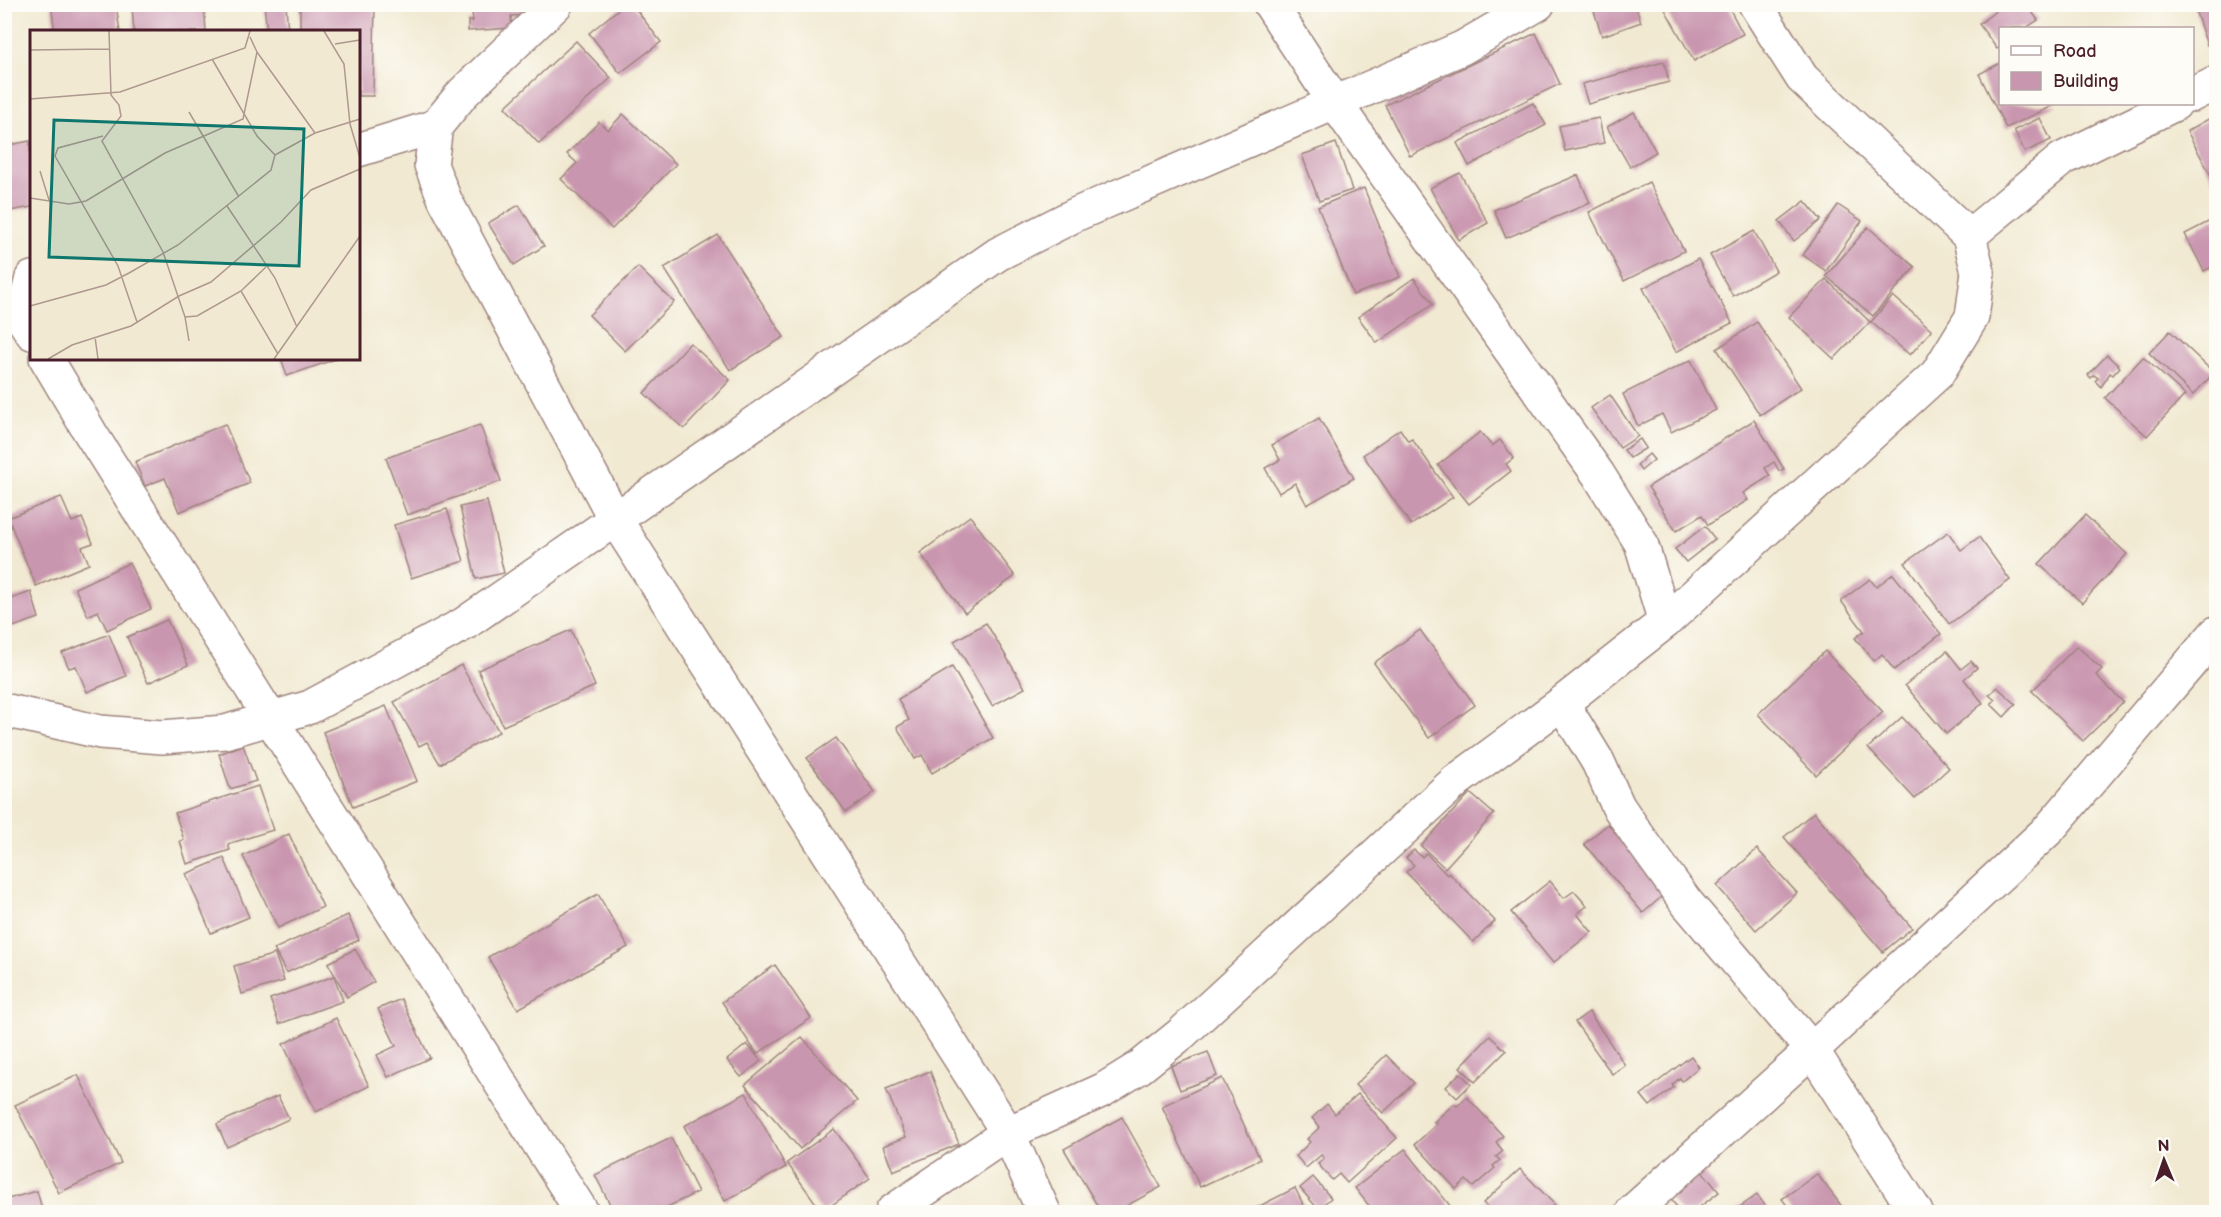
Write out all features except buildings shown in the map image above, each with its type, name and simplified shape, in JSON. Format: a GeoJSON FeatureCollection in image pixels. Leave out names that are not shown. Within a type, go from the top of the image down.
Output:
{"type":"FeatureCollection","features":[{"type":"Feature","properties":{"kind":"street"},"geometry":{"type":"LineString","coordinates":[[556,4],[463,93],[436,126],[431,165],[445,200],[615,519],[1008,1133],[1044,1212]]}},
{"type":"Feature","properties":{"kind":"street"},"geometry":{"type":"LineString","coordinates":[[1270,4],[1335,103],[1598,474],[1641,543],[1665,622]]}},
{"type":"Feature","properties":{"kind":"street"},"geometry":{"type":"LineString","coordinates":[[4,710],[100,732],[162,736],[225,732],[310,707],[464,624],[998,254],[1077,214],[1462,48],[1538,4]]}},
{"type":"Feature","properties":{"kind":"street"},"geometry":{"type":"LineString","coordinates":[[892,1212],[1008,1133],[1103,1090],[1140,1067],[1181,1034],[1456,781],[1562,703],[1665,622],[1937,374],[1972,317],[1978,272],[1969,236],[1802,78],[1755,4]]}},
{"type":"Feature","properties":{"kind":"street"},"geometry":{"type":"LineString","coordinates":[[2194,94],[2217,83]]}},
{"type":"Feature","properties":{"kind":"street"},"geometry":{"type":"LineString","coordinates":[[1969,236],[2062,159],[2173,105]]}},
{"type":"Feature","properties":{"kind":"street"},"geometry":{"type":"LineString","coordinates":[[360,149],[436,126]]}},
{"type":"Feature","properties":{"kind":"street"},"geometry":{"type":"LineString","coordinates":[[30,286],[22,318],[30,330]]}},
{"type":"Feature","properties":{"kind":"street"},"geometry":{"type":"LineString","coordinates":[[47,360],[91,434],[582,1212]]}},
{"type":"Feature","properties":{"kind":"street"},"geometry":{"type":"LineString","coordinates":[[1632,1212],[1812,1050],[2049,830],[2217,633]]}},
{"type":"Feature","properties":{"kind":"street"},"geometry":{"type":"LineString","coordinates":[[1562,703],[1598,762],[1618,806],[1686,902],[1812,1050],[1916,1212]]}}]}
